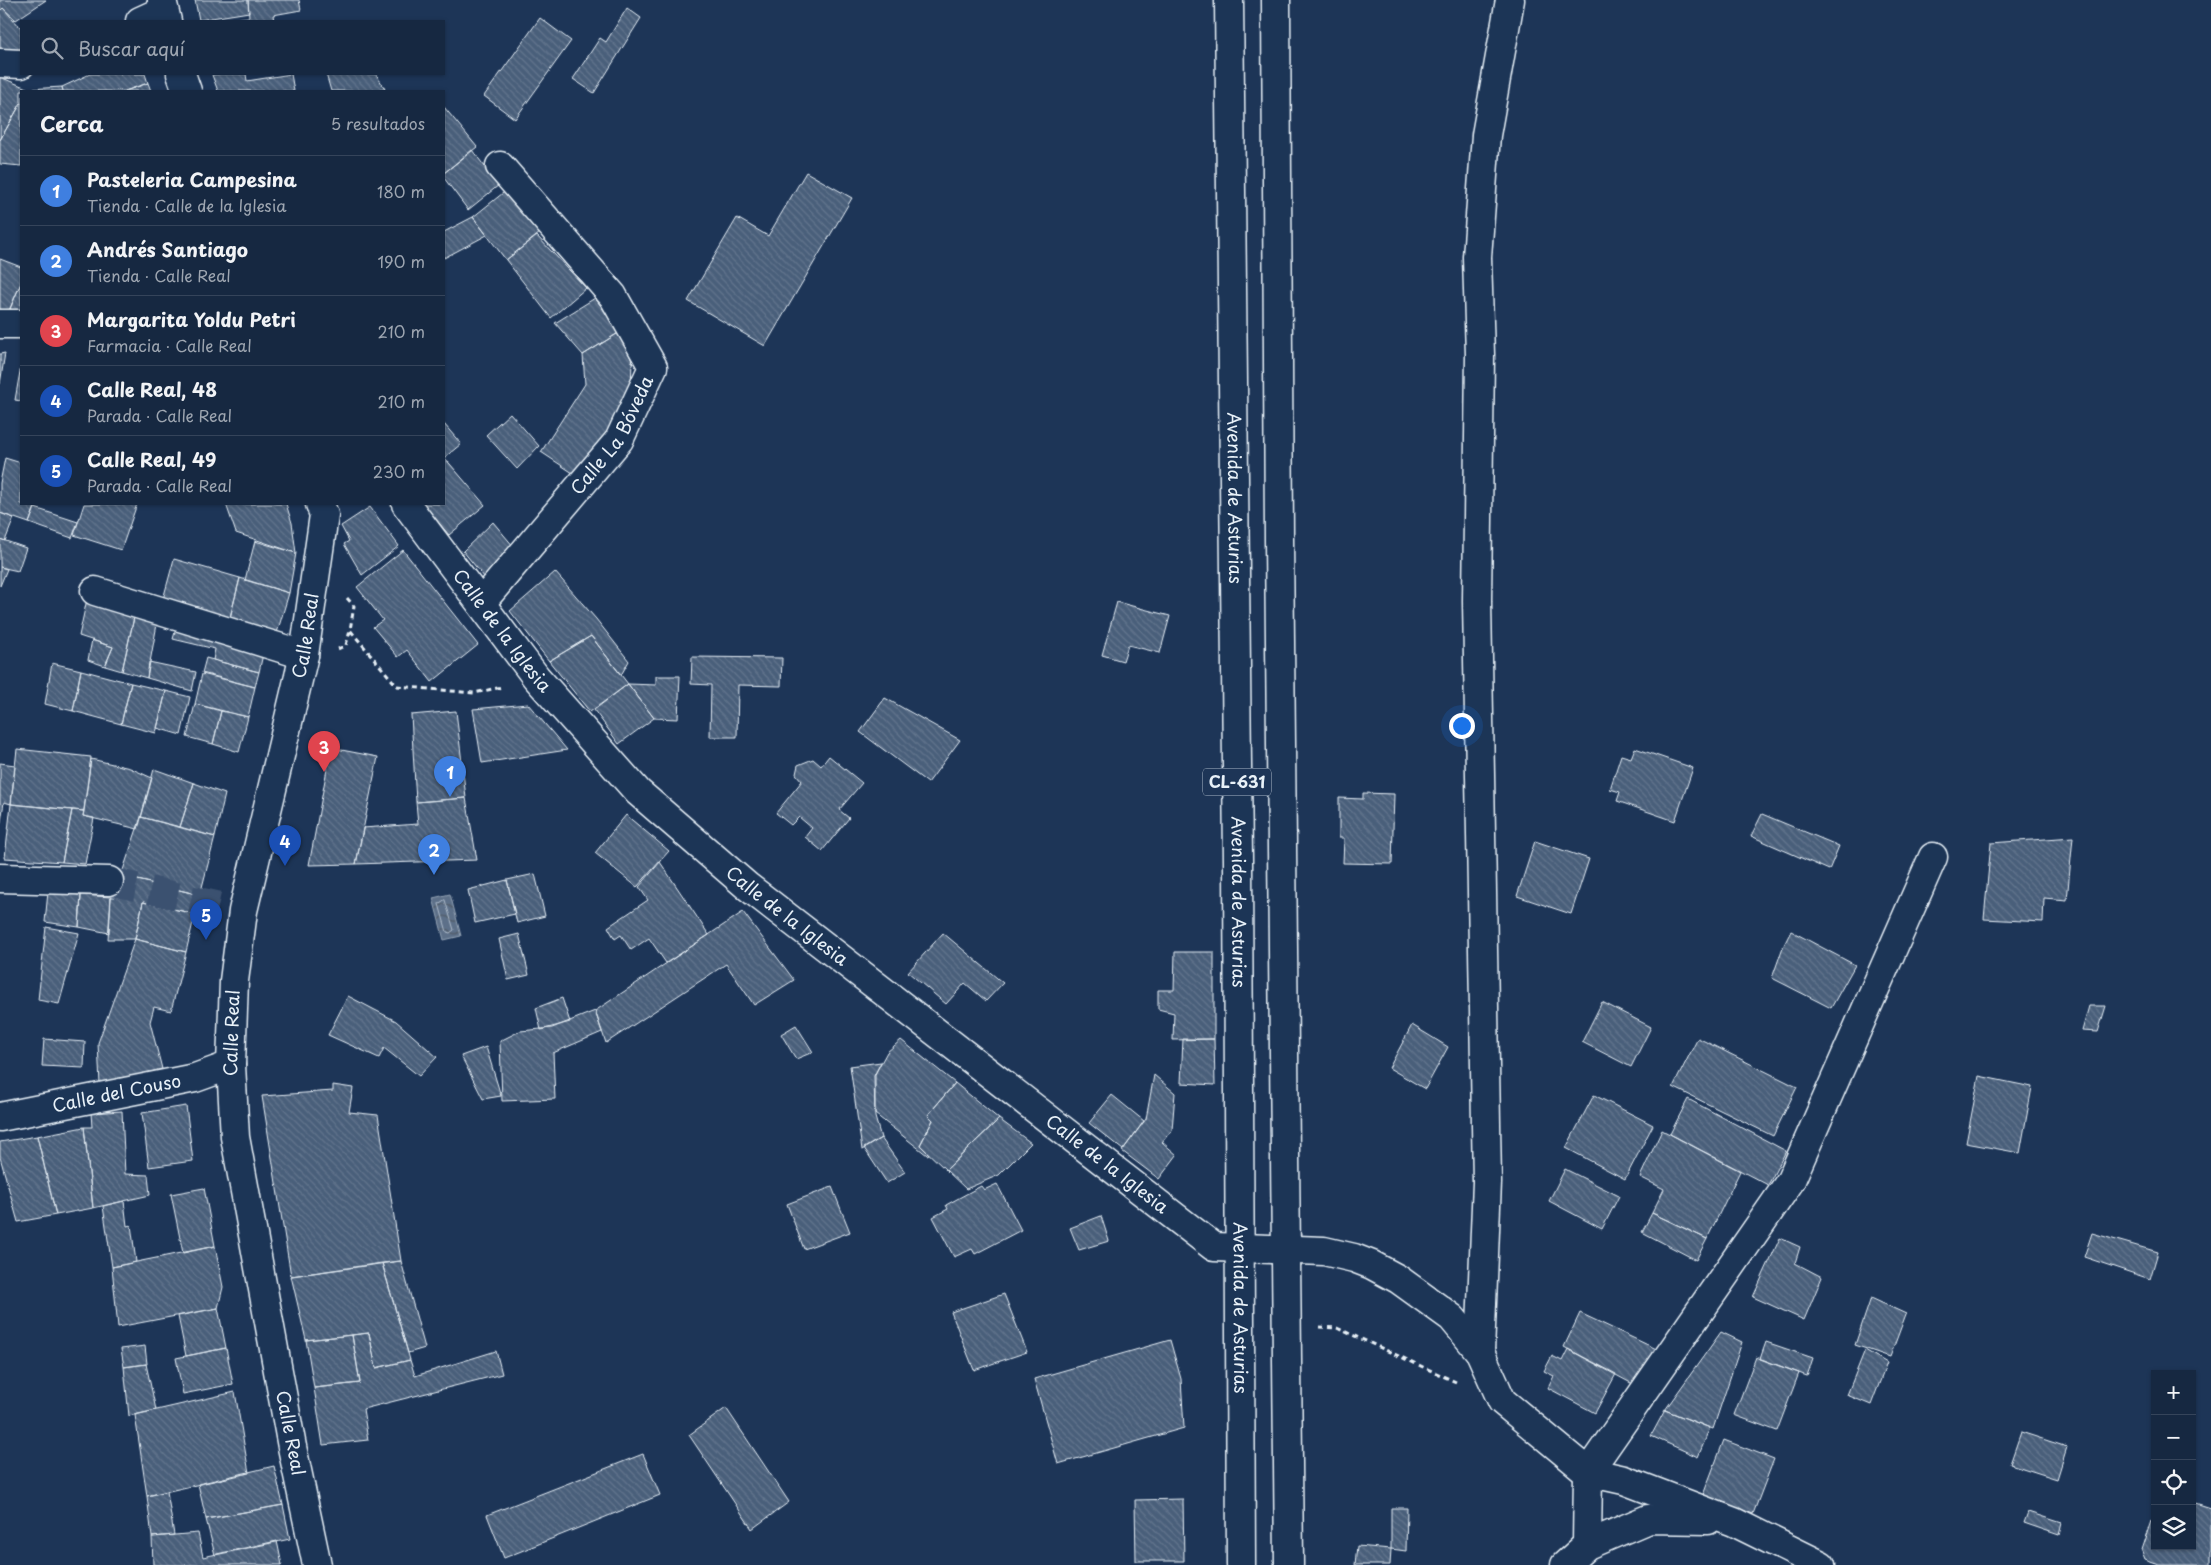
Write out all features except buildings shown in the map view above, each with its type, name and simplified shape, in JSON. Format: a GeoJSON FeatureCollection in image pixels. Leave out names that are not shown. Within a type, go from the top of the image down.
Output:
{"type":"FeatureCollection","features":[{"type":"Feature","properties":{"kind":"street","name":"Avenida de Asturias"},"geometry":{"type":"LineString","coordinates":[[1229,0],[1238,860],[1241,1565]]}},
{"type":"Feature","properties":{"kind":"street","name":"CL-631"},"geometry":{"type":"LineString","coordinates":[[1276,0],[1289,1565]]}},
{"type":"Feature","properties":{"kind":"street"},"geometry":{"type":"LineString","coordinates":[[1510,0],[1486,135],[1477,257],[1480,355],[1477,601],[1487,1182],[1480,1352],[1502,1401],[1525,1422],[1588,1472],[1624,1480],[1734,1522],[1814,1563]]}},
{"type":"Feature","properties":{"kind":"street"},"geometry":{"type":"LineString","coordinates":[[142,20],[165,10]]}},
{"type":"Feature","properties":{"kind":"street"},"geometry":{"type":"LineString","coordinates":[[0,63],[20,64]]}},
{"type":"Feature","properties":{"kind":"street"},"geometry":{"type":"LineString","coordinates":[[181,75],[187,90]]}},
{"type":"Feature","properties":{"kind":"street","name":"Calle La Bóveda"},"geometry":{"type":"LineString","coordinates":[[482,604],[619,440],[653,367],[613,296],[500,166]]}},
{"type":"Feature","properties":{"kind":"street"},"geometry":{"type":"LineString","coordinates":[[0,324],[20,324]]}},
{"type":"Feature","properties":{"kind":"street","name":"Calle Real"},"geometry":{"type":"LineString","coordinates":[[317,1565],[292,1447],[235,1137],[231,1064],[234,981],[243,911],[304,655],[324,516],[320,505]]}},
{"type":"Feature","properties":{"kind":"street","name":"Calle de la Iglesia"},"geometry":{"type":"LineString","coordinates":[[407,505],[536,677],[638,792],[747,886],[1214,1247],[1324,1252],[1354,1258],[1398,1279],[1452,1318],[1480,1352]]}},
{"type":"Feature","properties":{"kind":"street"},"geometry":{"type":"LineString","coordinates":[[95,591],[304,655]]}},
{"type":"Feature","properties":{"kind":"street"},"geometry":{"type":"LineString","coordinates":[[1588,1545],[1588,1472],[1791,1180],[1933,857]]}},
{"type":"Feature","properties":{"kind":"street"},"geometry":{"type":"LineString","coordinates":[[0,878],[109,881]]}},
{"type":"Feature","properties":{"kind":"street","name":"Calle del Couso"},"geometry":{"type":"LineString","coordinates":[[0,1117],[194,1078],[231,1064]]}},
{"type":"Feature","properties":{"kind":"street"},"geometry":{"type":"LineString","coordinates":[[1565,1565],[1588,1545],[1648,1519],[1692,1518],[1734,1522]]}},
{"type":"Feature","properties":{"kind":"path"},"geometry":{"type":"LineString","coordinates":[[338,649],[346,645],[350,630],[354,606],[347,598]]}},
{"type":"Feature","properties":{"kind":"path"},"geometry":{"type":"LineString","coordinates":[[350,630],[398,686],[474,693],[536,677]]}},
{"type":"Feature","properties":{"kind":"path"},"geometry":{"type":"LineString","coordinates":[[1311,1326],[1337,1328],[1412,1362]]}},
{"type":"Feature","properties":{"kind":"water"},"geometry":{"type":"Polygon","coordinates":[[[450,894],[461,936],[444,940],[433,898],[450,894]]]}},
{"type":"Feature","properties":{"kind":"tunnel"},"geometry":{"type":"LineString","coordinates":[[109,881],[243,911]]}},
{"type":"Feature","properties":{"kind":"place","name":"Margarita Yoldu Petri"},"geometry":{"type":"Point","coordinates":[324,772]}},
{"type":"Feature","properties":{"kind":"place","name":"Pasteleria Campesina"},"geometry":{"type":"Point","coordinates":[450,797]}},
{"type":"Feature","properties":{"kind":"place","name":"Calle Real, 48"},"geometry":{"type":"Point","coordinates":[285,866]}},
{"type":"Feature","properties":{"kind":"place","name":"Andrés Santiago"},"geometry":{"type":"Point","coordinates":[434,875]}},
{"type":"Feature","properties":{"kind":"place","name":"Calle Real, 49"},"geometry":{"type":"Point","coordinates":[206,940]}}]}
